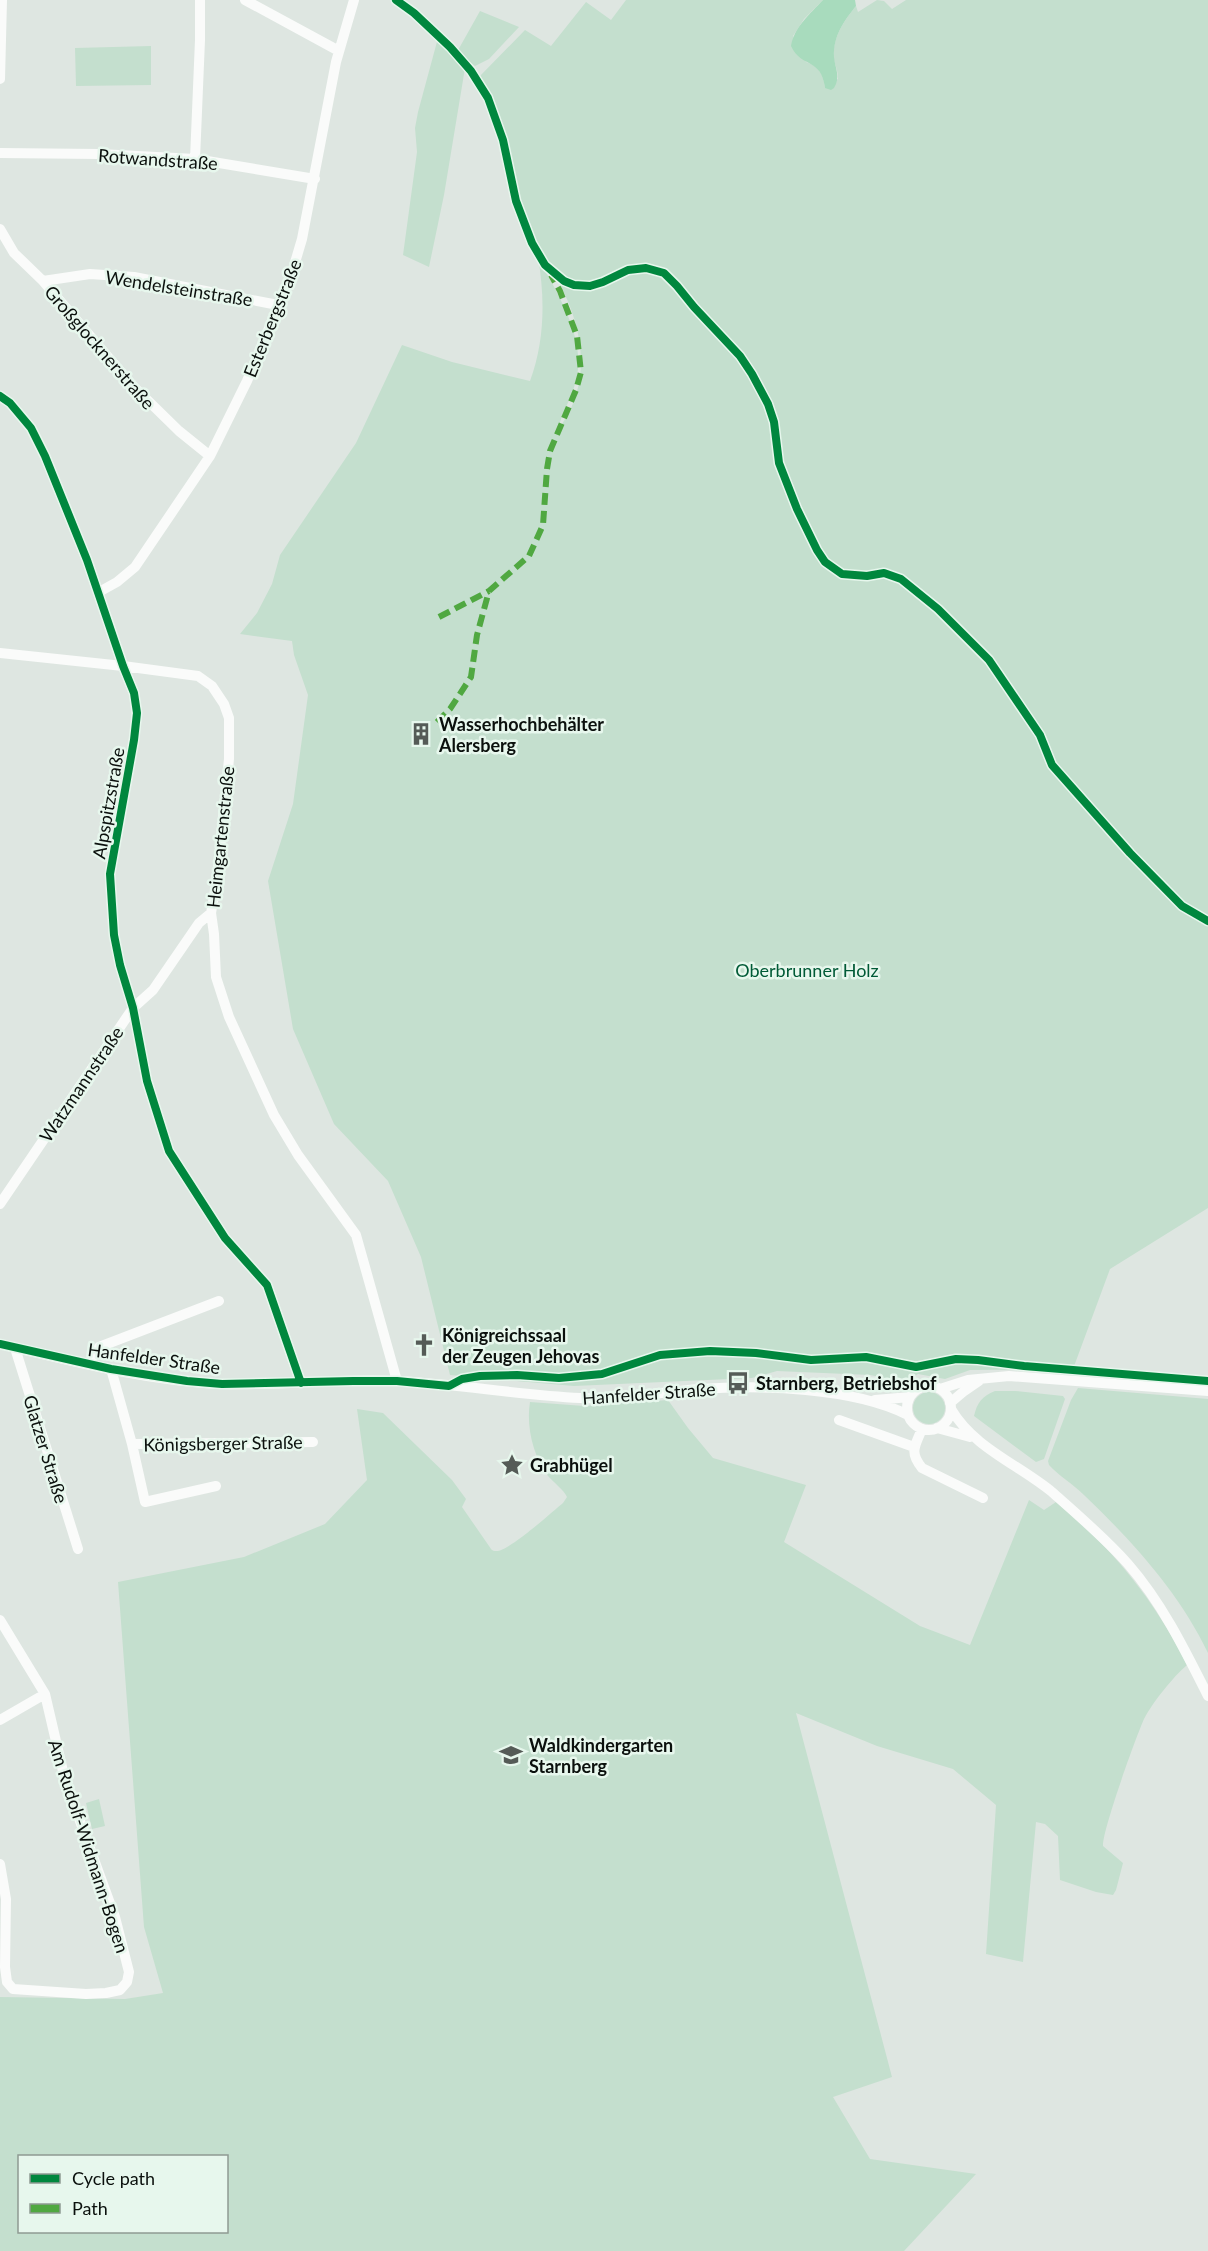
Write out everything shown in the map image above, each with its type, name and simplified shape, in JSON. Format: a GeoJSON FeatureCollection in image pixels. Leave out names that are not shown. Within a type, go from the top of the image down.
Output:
{"type":"FeatureCollection","features":[{"type":"Feature","properties":{"kind":"street"},"geometry":{"type":"LineString","coordinates":[[0,79],[2,0]]}},
{"type":"Feature","properties":{"kind":"street"},"geometry":{"type":"LineString","coordinates":[[195,159],[200,0]]}},
{"type":"Feature","properties":{"kind":"street"},"geometry":{"type":"LineString","coordinates":[[245,0],[339,51]]}},
{"type":"Feature","properties":{"kind":"street","name":"Esterbergstraße"},"geometry":{"type":"LineString","coordinates":[[99,592],[117,582],[135,567],[210,456],[247,381],[298,251],[315,179],[339,51],[354,0]]}},
{"type":"Feature","properties":{"kind":"street","name":"Rotwandstraße"},"geometry":{"type":"LineString","coordinates":[[0,153],[99,154],[195,159],[315,179]]}},
{"type":"Feature","properties":{"kind":"street","name":"Großglocknerstraße"},"geometry":{"type":"LineString","coordinates":[[0,230],[14,253],[43,281],[153,408],[210,456]]}},
{"type":"Feature","properties":{"kind":"street","name":"Wendelsteinstraße"},"geometry":{"type":"LineString","coordinates":[[43,281],[90,274],[134,277],[278,305]]}},
{"type":"Feature","properties":{"kind":"street","name":"Alpspitzstraße"},"geometry":{"type":"LineString","coordinates":[[0,396],[10,403],[31,428],[45,456],[99,592],[134,693],[137,713],[134,740],[110,874],[114,935],[133,1008],[147,1081],[169,1151],[225,1238],[267,1285],[301,1383]]}},
{"type":"Feature","properties":{"kind":"street","name":"Heimgartenstraße"},"geometry":{"type":"LineString","coordinates":[[0,653],[198,676],[212,686],[224,704],[229,718],[229,759],[217,879],[211,913],[216,977],[229,1017],[274,1115],[298,1155],[356,1235],[397,1381]]}},
{"type":"Feature","properties":{"kind":"street","name":"Watzmannstraße"},"geometry":{"type":"LineString","coordinates":[[0,1204],[133,1008],[153,990],[199,923],[211,913]]}},
{"type":"Feature","properties":{"kind":"street"},"geometry":{"type":"LineString","coordinates":[[90,1365],[99,1347],[219,1301]]}},
{"type":"Feature","properties":{"kind":"street","name":"Hanfelder Straße"},"geometry":{"type":"LineString","coordinates":[[0,1344],[111,1369],[222,1384],[397,1381],[582,1399],[726,1388],[786,1390],[869,1400],[910,1396]]}},
{"type":"Feature","properties":{"kind":"street","name":"Glatzer Straße"},"geometry":{"type":"LineString","coordinates":[[15,1348],[78,1549]]}},
{"type":"Feature","properties":{"kind":"street","name":"Königsberger Straße"},"geometry":{"type":"LineString","coordinates":[[111,1369],[145,1502],[216,1486]]}},
{"type":"Feature","properties":{"kind":"street"},"geometry":{"type":"LineString","coordinates":[[1208,1391],[1009,1376],[968,1380],[940,1389],[923,1386],[910,1396],[907,1403],[908,1415],[916,1426],[922,1429],[937,1428],[975,1440],[1039,1482],[1088,1523],[1128,1565],[1164,1614],[1208,1696]]}},
{"type":"Feature","properties":{"kind":"street"},"geometry":{"type":"LineString","coordinates":[[937,1428],[946,1421],[950,1406],[963,1392],[982,1379]]}},
{"type":"Feature","properties":{"kind":"street"},"geometry":{"type":"LineString","coordinates":[[940,1389],[945,1393],[963,1428],[975,1440]]}},
{"type":"Feature","properties":{"kind":"street","name":"Hanfelder Straße"},"geometry":{"type":"LineString","coordinates":[[869,1400],[908,1415]]}},
{"type":"Feature","properties":{"kind":"street"},"geometry":{"type":"LineString","coordinates":[[838,1420],[914,1447]]}},
{"type":"Feature","properties":{"kind":"street"},"geometry":{"type":"LineString","coordinates":[[922,1429],[914,1447],[915,1460],[922,1468],[983,1498]]}},
{"type":"Feature","properties":{"kind":"street","name":"Königsberger Straße"},"geometry":{"type":"LineString","coordinates":[[132,1444],[313,1442]]}},
{"type":"Feature","properties":{"kind":"street"},"geometry":{"type":"LineString","coordinates":[[0,1620],[45,1694],[0,1720]]}},
{"type":"Feature","properties":{"kind":"street","name":"Am Rudolf-Widmann-Bogen"},"geometry":{"type":"LineString","coordinates":[[0,1864],[6,1899],[5,1967],[7,1982],[13,1989],[86,1994],[120,1990],[127,1982],[129,1972],[115,1917],[73,1805],[45,1694]]}},
{"type":"Feature","properties":{"kind":"green space","name":"Oberbrunner Holz"},"geometry":{"type":"Polygon","coordinates":[[[626,0],[823,0],[804,19],[793,36],[806,62],[815,66],[820,72],[825,88],[838,79],[834,45],[843,24],[856,6],[858,12],[877,0],[884,1],[892,9],[906,0],[1208,0],[1208,1208],[1110,1269],[1073,1369],[970,1370],[945,1379],[918,1374],[907,1381],[901,1378],[900,1381],[870,1375],[777,1371],[752,1378],[574,1386],[450,1375],[421,1257],[388,1181],[334,1124],[293,1029],[268,881],[293,804],[308,695],[294,655],[292,641],[240,634],[257,613],[272,584],[280,555],[356,443],[402,345],[452,362],[530,381],[541,335],[542,288],[538,257],[567,314],[577,345],[577,376],[559,425],[562,424],[578,389],[581,353],[578,334],[567,298],[523,216],[503,131],[480,76],[525,30],[551,46],[586,2],[611,20],[626,0]]]}},
{"type":"Feature","properties":{"kind":"green space"},"geometry":{"type":"Polygon","coordinates":[[[480,11],[519,27],[489,59],[475,66],[457,52],[480,11]]]}},
{"type":"Feature","properties":{"kind":"green space"},"geometry":{"type":"Polygon","coordinates":[[[438,38],[465,68],[444,195],[429,267],[403,255],[417,152],[415,128],[438,38]]]}},
{"type":"Feature","properties":{"kind":"green space"},"geometry":{"type":"Polygon","coordinates":[[[151,46],[151,85],[76,86],[75,48],[151,46]]]}},
{"type":"Feature","properties":{"kind":"green space"},"geometry":{"type":"Polygon","coordinates":[[[1078,1388],[1208,1399],[1208,1653],[1169,1588],[1137,1549],[1080,1491],[1049,1465],[1048,1461],[1071,1400],[1078,1388]]]}},
{"type":"Feature","properties":{"kind":"green space"},"geometry":{"type":"Polygon","coordinates":[[[995,1391],[1063,1396],[1065,1399],[1044,1459],[1036,1462],[974,1416],[981,1400],[995,1391]]]}},
{"type":"Feature","properties":{"kind":"green space"},"geometry":{"type":"Polygon","coordinates":[[[929,1392],[941,1396],[945,1408],[941,1420],[929,1424],[917,1420],[913,1408],[917,1396],[929,1392]]]}},
{"type":"Feature","properties":{"kind":"green space"},"geometry":{"type":"Polygon","coordinates":[[[668,1400],[713,1458],[806,1485],[784,1542],[920,1626],[970,1645],[1029,1500],[1044,1510],[1056,1502],[1095,1537],[1130,1576],[1175,1642],[1187,1665],[1164,1690],[1144,1719],[1113,1804],[1104,1837],[1103,1846],[1123,1863],[1116,1890],[1113,1895],[1096,1892],[1060,1880],[1058,1836],[1045,1824],[1036,1822],[1023,1962],[986,1954],[996,1805],[953,1769],[877,1746],[796,1713],[892,2077],[833,2097],[870,2159],[976,2174],[904,2251],[0,2251],[0,1997],[125,1999],[163,1993],[144,1927],[118,1582],[244,1557],[325,1524],[367,1480],[357,1409],[383,1413],[452,1480],[466,1499],[462,1507],[490,1548],[495,1551],[502,1550],[530,1531],[567,1497],[548,1476],[538,1459],[530,1431],[530,1402],[584,1406],[668,1400]]]}},
{"type":"Feature","properties":{"kind":"green space"},"geometry":{"type":"Polygon","coordinates":[[[99,1799],[105,1826],[92,1829],[86,1803],[99,1799]]]}},
{"type":"Feature","properties":{"kind":"shaded area"},"geometry":{"type":"Polygon","coordinates":[[[823,0],[855,0],[856,6],[835,42],[837,80],[831,90],[825,88],[820,72],[800,58],[791,46],[799,27],[823,0]]]}},
{"type":"Feature","properties":{"kind":"marked path"},"geometry":{"type":"LineString","coordinates":[[437,722],[450,709],[471,677],[477,635],[489,591],[529,556],[543,525],[550,451],[576,390],[581,372],[577,336],[560,291],[551,275]]}},
{"type":"Feature","properties":{"kind":"marked path"},"geometry":{"type":"LineString","coordinates":[[439,617],[489,591]]}},
{"type":"Feature","properties":{"kind":"cycle path"},"geometry":{"type":"LineString","coordinates":[[396,0],[414,13],[450,47],[471,71],[488,98],[503,140],[516,201],[532,243],[545,265],[564,281],[574,285],[590,286],[628,270],[646,268],[664,273],[740,356],[752,374],[768,404],[774,422],[779,463],[797,509],[825,562],[842,574],[867,576],[884,573],[901,579],[938,609],[989,660],[1040,735],[1052,765],[1130,853],[1182,906],[1208,921]]}},
{"type":"Feature","properties":{"kind":"cycle path"},"geometry":{"type":"LineString","coordinates":[[0,396],[10,403],[31,428],[45,456],[87,560],[134,693],[137,713],[134,740],[110,874],[114,935],[133,1008],[147,1081],[169,1151],[225,1238],[267,1285],[301,1383]]}},
{"type":"Feature","properties":{"kind":"cycle path"},"geometry":{"type":"LineString","coordinates":[[0,1344],[111,1369],[222,1384],[397,1381],[449,1386],[462,1379],[480,1376],[517,1375],[559,1378],[602,1374],[660,1355],[710,1351],[756,1353],[811,1360],[866,1357],[916,1367],[956,1359],[978,1360],[1208,1381]]}},
{"type":"Feature","properties":{"kind":"place","name":"Wasserhochbehälter Alersberg"},"geometry":{"type":"Point","coordinates":[421,734]}},
{"type":"Feature","properties":{"kind":"place","name":"Königreichssaal der Zeugen Jehovas"},"geometry":{"type":"Point","coordinates":[424,1345]}},
{"type":"Feature","properties":{"kind":"place","name":"Starnberg, Betriebshof"},"geometry":{"type":"Point","coordinates":[738,1383]}},
{"type":"Feature","properties":{"kind":"place","name":"Grabhügel"},"geometry":{"type":"Point","coordinates":[512,1465]}},
{"type":"Feature","properties":{"kind":"place","name":"Waldkindergarten Starnberg"},"geometry":{"type":"Point","coordinates":[511,1755]}}]}
